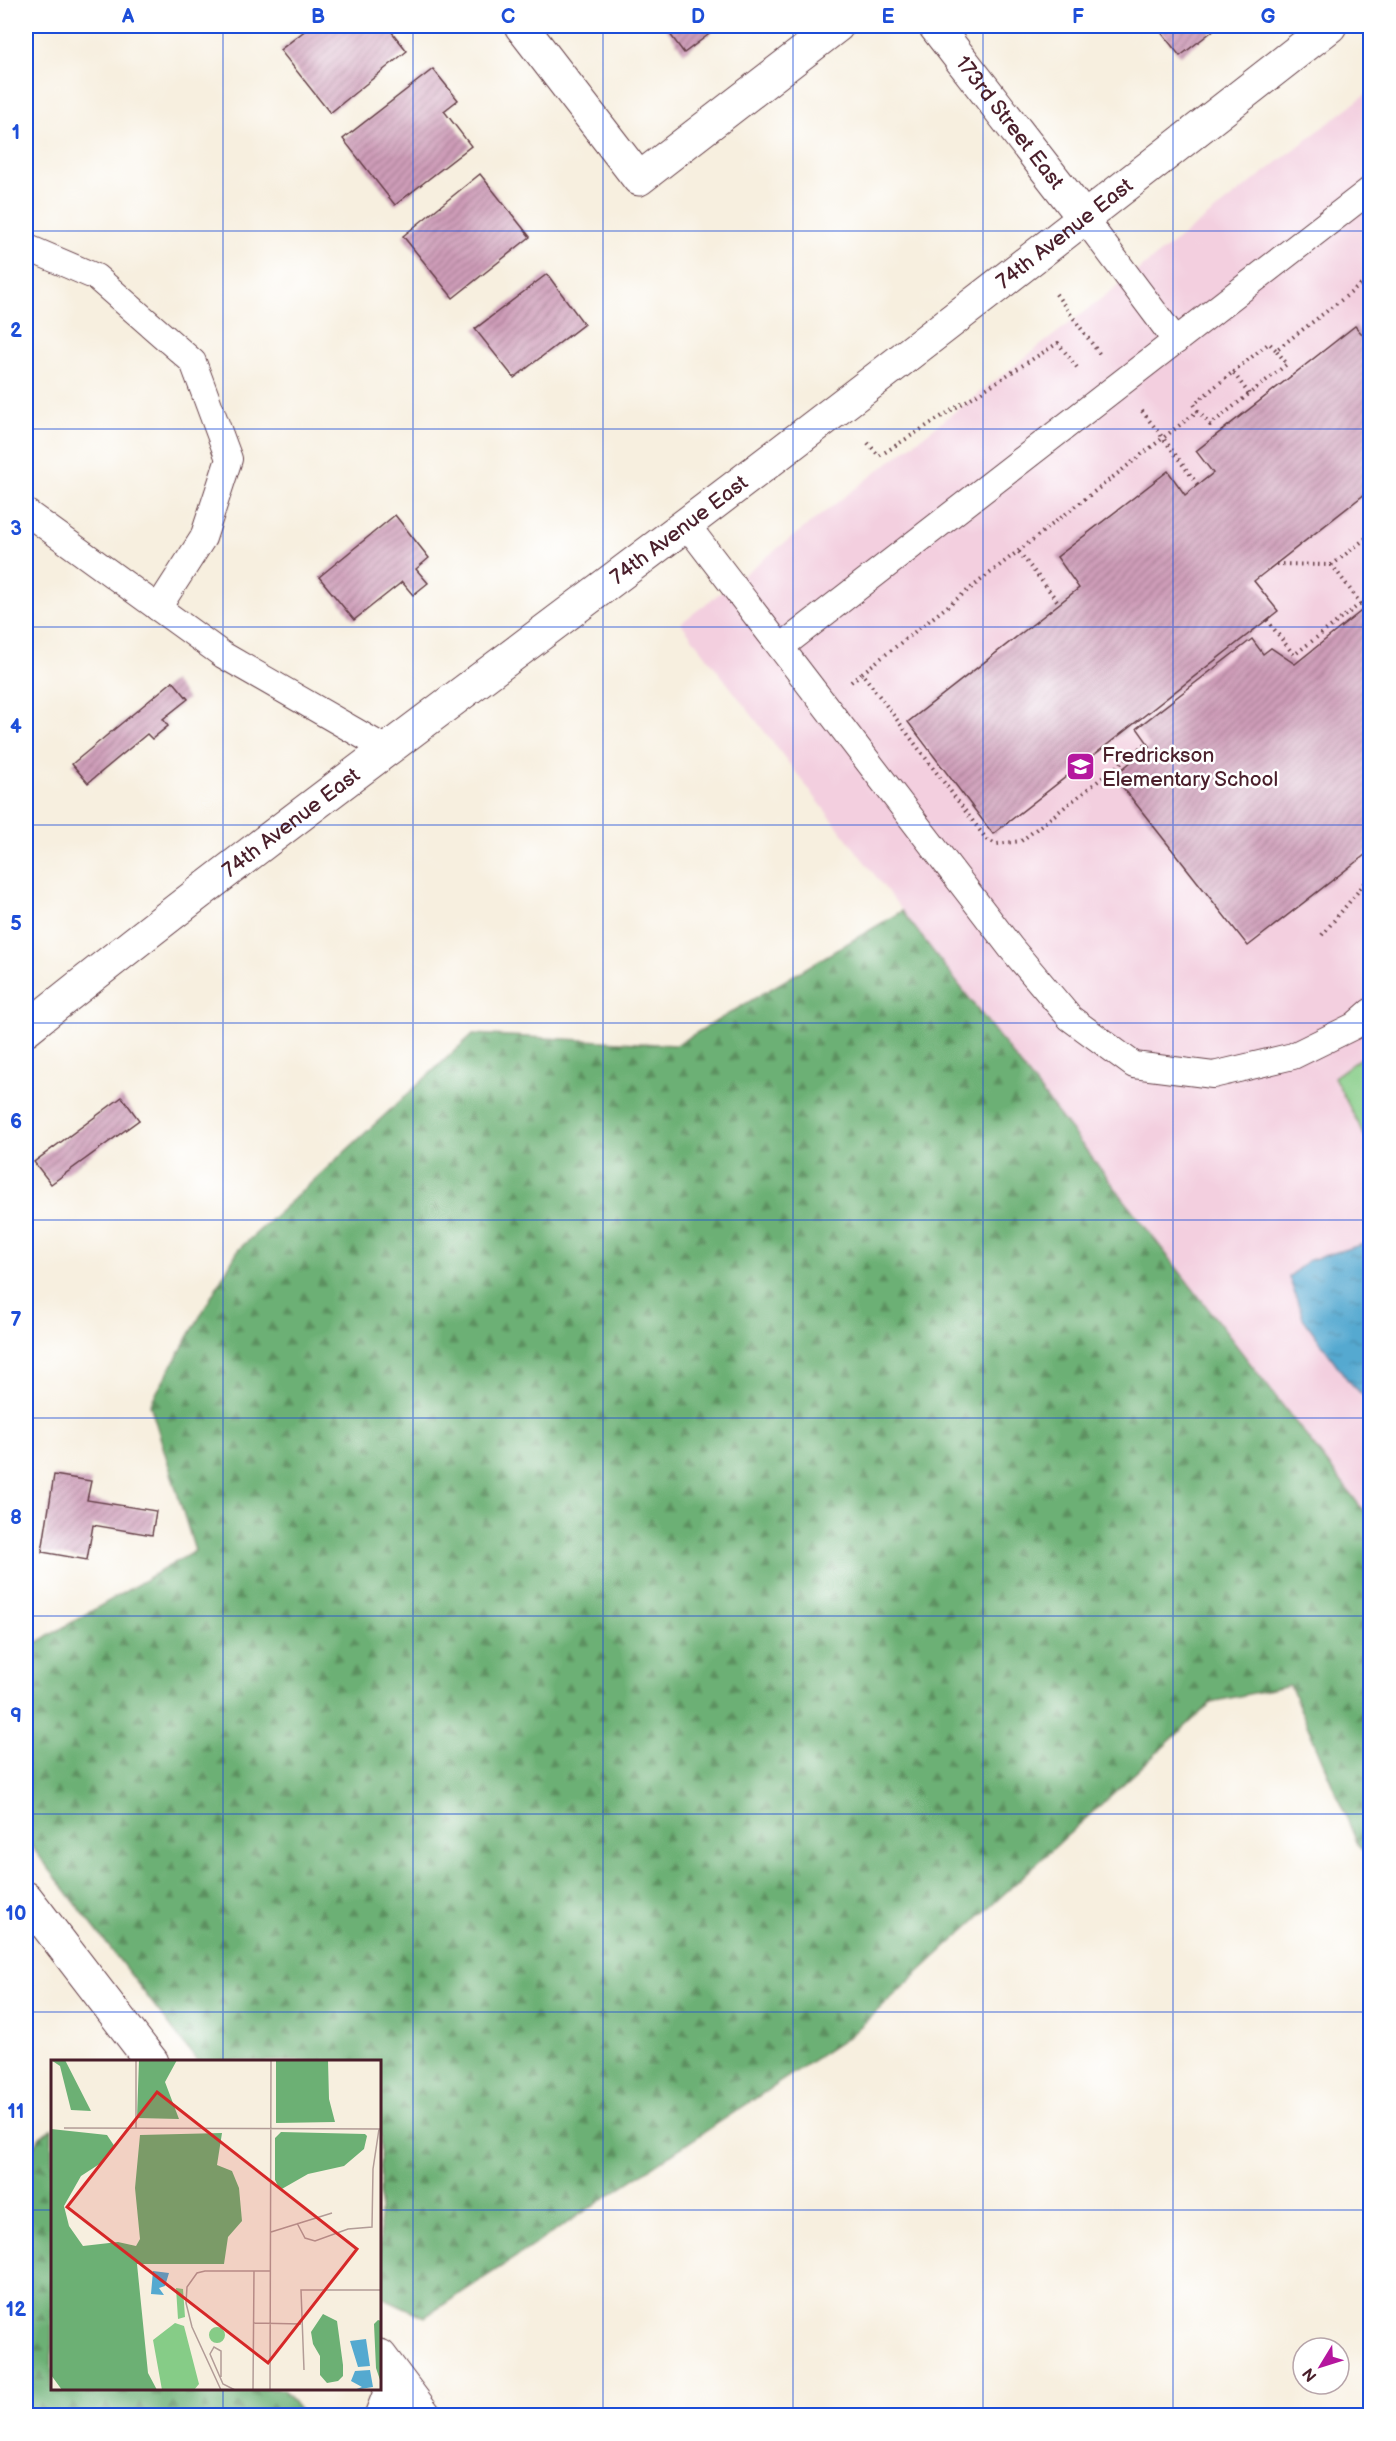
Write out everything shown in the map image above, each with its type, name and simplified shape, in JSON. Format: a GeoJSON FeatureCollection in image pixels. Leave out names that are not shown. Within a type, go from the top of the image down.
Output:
{"type":"FeatureCollection","features":[{"type":"Feature","properties":{"kind":"street"},"geometry":{"type":"LineString","coordinates":[[521,26],[639,179],[837,26]]}},
{"type":"Feature","properties":{"kind":"street","name":"173rd Street East"},"geometry":{"type":"LineString","coordinates":[[935,26],[1084,218]]}},
{"type":"Feature","properties":{"kind":"street","name":"74th Avenue East"},"geometry":{"type":"LineString","coordinates":[[26,1029],[165,917],[686,524],[1330,26]]}},
{"type":"Feature","properties":{"kind":"street"},"geometry":{"type":"LineString","coordinates":[[26,1898],[151,2060]]}},
{"type":"Feature","properties":{"kind":"street"},"geometry":{"type":"LineString","coordinates":[[381,2415],[388,2367]]}},
{"type":"Feature","properties":{"kind":"street"},"geometry":{"type":"LineString","coordinates":[[388,2367],[425,2415]]}},
{"type":"Feature","properties":{"kind":"lane"},"geometry":{"type":"LineString","coordinates":[[781,647],[1371,190]]}},
{"type":"Feature","properties":{"kind":"lane"},"geometry":{"type":"LineString","coordinates":[[1084,218],[1176,340]]}},
{"type":"Feature","properties":{"kind":"lane"},"geometry":{"type":"LineString","coordinates":[[26,247],[96,277],[193,362],[230,459],[204,538],[158,608]]}},
{"type":"Feature","properties":{"kind":"lane"},"geometry":{"type":"LineString","coordinates":[[26,512],[223,655],[386,749]]}},
{"type":"Feature","properties":{"kind":"lane"},"geometry":{"type":"LineString","coordinates":[[686,524],[1011,948],[1070,1018],[1134,1065],[1213,1075],[1293,1056],[1354,1026],[1371,1012]]}},
{"type":"Feature","properties":{"kind":"path"},"geometry":{"type":"LineString","coordinates":[[1276,351],[1371,278]]}},
{"type":"Feature","properties":{"kind":"path"},"geometry":{"type":"LineString","coordinates":[[1056,294],[1106,363]]}},
{"type":"Feature","properties":{"kind":"path"},"geometry":{"type":"LineString","coordinates":[[868,443],[879,456],[1058,343],[1086,379]]}},
{"type":"Feature","properties":{"kind":"path"},"geometry":{"type":"LineString","coordinates":[[1269,343],[1287,364],[1210,425],[1194,404],[1233,372],[1269,343]]}},
{"type":"Feature","properties":{"kind":"path"},"geometry":{"type":"LineString","coordinates":[[1233,372],[1249,394]]}},
{"type":"Feature","properties":{"kind":"path"},"geometry":{"type":"LineString","coordinates":[[1140,408],[1198,485]]}},
{"type":"Feature","properties":{"kind":"path"},"geometry":{"type":"LineString","coordinates":[[843,688],[1198,411]]}},
{"type":"Feature","properties":{"kind":"path"},"geometry":{"type":"LineString","coordinates":[[1276,564],[1332,565],[1371,535]]}},
{"type":"Feature","properties":{"kind":"path"},"geometry":{"type":"LineString","coordinates":[[1019,552],[1059,603]]}},
{"type":"Feature","properties":{"kind":"path"},"geometry":{"type":"LineString","coordinates":[[1332,565],[1361,603]]}},
{"type":"Feature","properties":{"kind":"path"},"geometry":{"type":"LineString","coordinates":[[1267,620],[1294,655],[1369,597],[1371,599]]}},
{"type":"Feature","properties":{"kind":"path"},"geometry":{"type":"LineString","coordinates":[[862,673],[987,840],[997,844],[1021,840],[1147,742]]}},
{"type":"Feature","properties":{"kind":"path"},"geometry":{"type":"LineString","coordinates":[[1322,934],[1371,877]]}},
{"type":"Feature","properties":{"kind":"shaded area","name":"Fredrickson Elementary School"},"geometry":{"type":"Polygon","coordinates":[[[1370,91],[1370,1519],[681,623],[1370,91]]]}},
{"type":"Feature","properties":{"kind":"green space"},"geometry":{"type":"Polygon","coordinates":[[[902,911],[1370,1519],[1370,1856],[1359,1847],[1290,1685],[1212,1702],[851,2035],[425,2317],[381,2296],[381,2060],[196,2060],[26,1839],[26,1649],[195,1551],[150,1404],[238,1250],[473,1034],[676,1045],[902,911]]]}},
{"type":"Feature","properties":{"kind":"green space"},"geometry":{"type":"Polygon","coordinates":[[[1370,1051],[1370,1136],[1365,1137],[1334,1077],[1370,1051]]]}},
{"type":"Feature","properties":{"kind":"green space"},"geometry":{"type":"Polygon","coordinates":[[[51,2129],[51,2390],[284,2390],[303,2415],[26,2415],[26,2161],[40,2137],[51,2129]]]}},
{"type":"Feature","properties":{"kind":"water"},"geometry":{"type":"Polygon","coordinates":[[[1370,1242],[1370,1403],[1347,1379],[1303,1318],[1289,1277],[1307,1261],[1370,1242]]]}},
{"type":"Feature","properties":{"kind":"building"},"geometry":{"type":"Polygon","coordinates":[[[311,26],[387,26],[407,51],[330,113],[280,50],[311,26]]]}},
{"type":"Feature","properties":{"kind":"building"},"geometry":{"type":"Polygon","coordinates":[[[664,26],[720,26],[684,53],[664,26]]]}},
{"type":"Feature","properties":{"kind":"building"},"geometry":{"type":"Polygon","coordinates":[[[1156,26],[1219,26],[1180,56],[1156,26]]]}},
{"type":"Feature","properties":{"kind":"building"},"geometry":{"type":"Polygon","coordinates":[[[433,69],[458,100],[444,111],[471,146],[395,205],[343,139],[433,69]]]}},
{"type":"Feature","properties":{"kind":"building"},"geometry":{"type":"Polygon","coordinates":[[[480,174],[530,237],[453,298],[403,236],[480,174]]]}},
{"type":"Feature","properties":{"kind":"building"},"geometry":{"type":"Polygon","coordinates":[[[547,274],[584,324],[514,378],[475,329],[547,274]]]}},
{"type":"Feature","properties":{"kind":"building"},"geometry":{"type":"Polygon","coordinates":[[[1355,326],[1368,341],[1370,339],[1370,490],[1254,581],[1278,611],[993,834],[908,722],[1079,588],[1057,557],[1168,471],[1185,495],[1213,473],[1196,451],[1355,326]]]}},
{"type":"Feature","properties":{"kind":"building"},"geometry":{"type":"Polygon","coordinates":[[[395,515],[429,558],[416,569],[428,583],[413,595],[402,582],[354,620],[319,577],[395,515]]]}},
{"type":"Feature","properties":{"kind":"building"},"geometry":{"type":"Polygon","coordinates":[[[1370,604],[1370,851],[1248,946],[1114,776],[1150,746],[1137,728],[1252,639],[1263,654],[1271,648],[1295,664],[1370,604]]]}},
{"type":"Feature","properties":{"kind":"building"},"geometry":{"type":"Polygon","coordinates":[[[173,681],[188,699],[163,719],[168,726],[152,739],[147,734],[88,783],[72,764],[173,681]]]}},
{"type":"Feature","properties":{"kind":"building"},"geometry":{"type":"Polygon","coordinates":[[[122,1097],[139,1120],[51,1184],[34,1162],[122,1097]]]}},
{"type":"Feature","properties":{"kind":"building"},"geometry":{"type":"Polygon","coordinates":[[[54,1475],[91,1481],[87,1500],[156,1511],[152,1535],[93,1525],[87,1560],[42,1552],[54,1475]]]}},
{"type":"Feature","properties":{"kind":"place","name":"Fredrickson Elementary School"},"geometry":{"type":"Point","coordinates":[1081,767]}}]}
